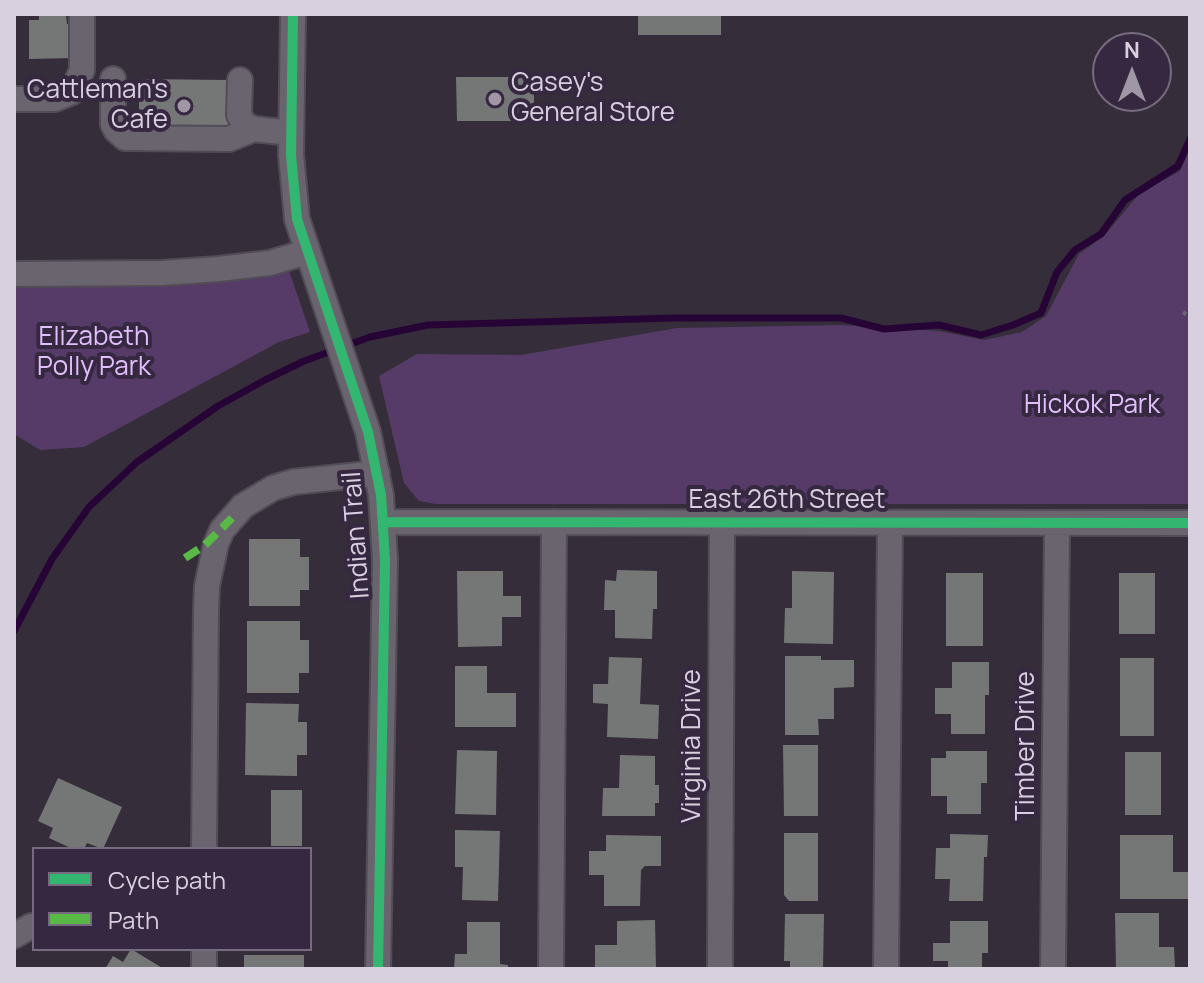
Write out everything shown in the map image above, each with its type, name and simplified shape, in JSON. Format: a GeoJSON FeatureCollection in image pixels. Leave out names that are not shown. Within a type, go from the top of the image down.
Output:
{"type":"FeatureCollection","features":[{"type":"Feature","properties":{"kind":"street"},"geometry":{"type":"LineString","coordinates":[[14,99],[55,99],[72,92],[82,70],[82,14]]}},
{"type":"Feature","properties":{"kind":"street","name":"Indian Trail"},"geometry":{"type":"LineString","coordinates":[[293,14],[293,198],[307,252],[368,432],[383,522],[385,560],[378,969]]}},
{"type":"Feature","properties":{"kind":"street"},"geometry":{"type":"LineString","coordinates":[[113,79],[113,124],[125,138],[229,139],[254,129]]}},
{"type":"Feature","properties":{"kind":"street"},"geometry":{"type":"LineString","coordinates":[[240,80],[239,115],[244,124],[254,129],[291,133]]}},
{"type":"Feature","properties":{"kind":"street"},"geometry":{"type":"LineString","coordinates":[[14,274],[162,273],[219,269],[270,263],[307,252]]}},
{"type":"Feature","properties":{"kind":"street"},"geometry":{"type":"LineString","coordinates":[[204,847],[206,611],[208,577],[222,530],[243,506],[273,488],[293,482],[377,473]]}},
{"type":"Feature","properties":{"kind":"street","name":"East 26th Street"},"geometry":{"type":"LineString","coordinates":[[383,522],[1190,523]]}},
{"type":"Feature","properties":{"kind":"street"},"geometry":{"type":"LineString","coordinates":[[551,969],[554,522]]}},
{"type":"Feature","properties":{"kind":"street","name":"Virginia Drive"},"geometry":{"type":"LineString","coordinates":[[720,969],[722,523]]}},
{"type":"Feature","properties":{"kind":"street"},"geometry":{"type":"LineString","coordinates":[[886,969],[890,523]]}},
{"type":"Feature","properties":{"kind":"street","name":"Timber Drive"},"geometry":{"type":"LineString","coordinates":[[1053,969],[1057,523]]}},
{"type":"Feature","properties":{"kind":"path"},"geometry":{"type":"LineString","coordinates":[[1183,312],[1190,317]]}},
{"type":"Feature","properties":{"kind":"green space","name":"Hickok Park"},"geometry":{"type":"Polygon","coordinates":[[[1190,149],[1190,504],[436,504],[419,501],[404,483],[379,376],[417,354],[521,355],[677,328],[841,325],[939,331],[984,340],[1022,332],[1046,316],[1079,254],[1104,236],[1139,194],[1180,171],[1190,149]]]}},
{"type":"Feature","properties":{"kind":"green space","name":"Elizabeth Polly Park"},"geometry":{"type":"Polygon","coordinates":[[[285,259],[310,332],[279,342],[84,447],[40,450],[14,434],[14,274],[285,259]]]}},
{"type":"Feature","properties":{"kind":"building"},"geometry":{"type":"Polygon","coordinates":[[[39,14],[66,14],[67,24],[75,24],[72,58],[29,59],[29,20],[39,20],[39,14]]]}},
{"type":"Feature","properties":{"kind":"building"},"geometry":{"type":"Polygon","coordinates":[[[638,14],[721,14],[721,35],[638,35],[638,14]]]}},
{"type":"Feature","properties":{"kind":"building","name":"Casey's General Store"},"geometry":{"type":"Polygon","coordinates":[[[456,77],[534,77],[534,121],[457,121],[456,77]]]}},
{"type":"Feature","properties":{"kind":"building","name":"Cattleman's Cafe"},"geometry":{"type":"Polygon","coordinates":[[[139,79],[228,80],[228,132],[139,132],[139,79]]]}},
{"type":"Feature","properties":{"kind":"building"},"geometry":{"type":"Polygon","coordinates":[[[249,539],[300,539],[300,557],[309,557],[309,590],[300,590],[300,606],[249,606],[249,539]]]}},
{"type":"Feature","properties":{"kind":"building"},"geometry":{"type":"Polygon","coordinates":[[[617,570],[657,571],[657,609],[653,609],[652,639],[615,638],[615,610],[604,610],[605,580],[616,581],[617,570]]]}},
{"type":"Feature","properties":{"kind":"building"},"geometry":{"type":"Polygon","coordinates":[[[457,571],[503,571],[503,596],[521,596],[521,617],[502,617],[502,646],[458,647],[457,571]]]}},
{"type":"Feature","properties":{"kind":"building"},"geometry":{"type":"Polygon","coordinates":[[[792,571],[834,572],[833,644],[784,643],[785,608],[792,608],[792,571]]]}},
{"type":"Feature","properties":{"kind":"building"},"geometry":{"type":"Polygon","coordinates":[[[946,573],[983,573],[983,646],[946,646],[946,573]]]}},
{"type":"Feature","properties":{"kind":"building"},"geometry":{"type":"Polygon","coordinates":[[[1119,573],[1155,573],[1155,634],[1119,634],[1119,573]]]}},
{"type":"Feature","properties":{"kind":"building"},"geometry":{"type":"Polygon","coordinates":[[[247,621],[300,621],[300,640],[309,640],[309,673],[299,673],[299,693],[247,693],[247,621]]]}},
{"type":"Feature","properties":{"kind":"building"},"geometry":{"type":"Polygon","coordinates":[[[785,656],[854,660],[854,687],[834,688],[834,719],[818,719],[819,735],[785,735],[785,656]]]}},
{"type":"Feature","properties":{"kind":"building"},"geometry":{"type":"Polygon","coordinates":[[[609,657],[642,658],[640,704],[659,705],[658,739],[607,737],[608,704],[593,703],[593,684],[608,684],[609,657]]]}},
{"type":"Feature","properties":{"kind":"building"},"geometry":{"type":"Polygon","coordinates":[[[1120,658],[1154,658],[1154,736],[1120,736],[1120,658]]]}},
{"type":"Feature","properties":{"kind":"building"},"geometry":{"type":"Polygon","coordinates":[[[952,662],[989,662],[985,734],[951,734],[951,714],[935,714],[935,688],[952,688],[952,662]]]}},
{"type":"Feature","properties":{"kind":"building"},"geometry":{"type":"Polygon","coordinates":[[[455,666],[487,666],[487,693],[516,693],[516,727],[455,727],[455,666]]]}},
{"type":"Feature","properties":{"kind":"building"},"geometry":{"type":"Polygon","coordinates":[[[246,703],[299,704],[298,722],[307,722],[307,755],[297,755],[297,776],[245,775],[246,703]]]}},
{"type":"Feature","properties":{"kind":"building"},"geometry":{"type":"Polygon","coordinates":[[[783,745],[818,745],[818,816],[784,816],[783,745]]]}},
{"type":"Feature","properties":{"kind":"building"},"geometry":{"type":"Polygon","coordinates":[[[457,750],[497,751],[496,815],[455,814],[457,750]]]}},
{"type":"Feature","properties":{"kind":"building"},"geometry":{"type":"Polygon","coordinates":[[[946,751],[987,751],[987,783],[981,783],[981,814],[947,814],[947,796],[931,796],[931,758],[946,758],[946,751]]]}},
{"type":"Feature","properties":{"kind":"building"},"geometry":{"type":"Polygon","coordinates":[[[1125,752],[1161,752],[1161,815],[1125,815],[1125,752]]]}},
{"type":"Feature","properties":{"kind":"building"},"geometry":{"type":"Polygon","coordinates":[[[620,755],[655,756],[655,785],[659,785],[659,803],[655,803],[655,816],[602,816],[603,788],[619,788],[620,755]]]}},
{"type":"Feature","properties":{"kind":"building"},"geometry":{"type":"Polygon","coordinates":[[[58,778],[122,807],[104,847],[87,843],[85,847],[69,847],[49,838],[53,828],[38,821],[58,778]]]}},
{"type":"Feature","properties":{"kind":"building"},"geometry":{"type":"Polygon","coordinates":[[[271,790],[302,790],[302,846],[271,846],[271,790]]]}},
{"type":"Feature","properties":{"kind":"building"},"geometry":{"type":"Polygon","coordinates":[[[455,830],[500,831],[498,901],[462,900],[463,867],[455,867],[455,830]]]}},
{"type":"Feature","properties":{"kind":"building"},"geometry":{"type":"Polygon","coordinates":[[[784,833],[818,833],[818,901],[789,901],[784,895],[784,833]]]}},
{"type":"Feature","properties":{"kind":"building"},"geometry":{"type":"Polygon","coordinates":[[[950,834],[988,835],[983,901],[949,901],[950,879],[935,879],[936,848],[950,848],[950,834]]]}},
{"type":"Feature","properties":{"kind":"building"},"geometry":{"type":"Polygon","coordinates":[[[606,835],[661,836],[661,866],[645,866],[641,870],[640,906],[604,906],[604,875],[589,875],[589,851],[606,851],[606,835]]]}},
{"type":"Feature","properties":{"kind":"building"},"geometry":{"type":"Polygon","coordinates":[[[1120,835],[1173,835],[1173,872],[1190,872],[1190,899],[1120,899],[1120,835]]]}},
{"type":"Feature","properties":{"kind":"building"},"geometry":{"type":"Polygon","coordinates":[[[1115,913],[1159,913],[1159,947],[1174,947],[1175,969],[1116,969],[1115,913]]]}},
{"type":"Feature","properties":{"kind":"building"},"geometry":{"type":"Polygon","coordinates":[[[785,914],[824,914],[823,969],[790,969],[790,961],[784,961],[785,914]]]}},
{"type":"Feature","properties":{"kind":"building"},"geometry":{"type":"Polygon","coordinates":[[[655,920],[656,969],[595,969],[595,945],[617,945],[617,921],[655,920]]]}},
{"type":"Feature","properties":{"kind":"building"},"geometry":{"type":"Polygon","coordinates":[[[950,921],[988,921],[988,953],[982,953],[982,969],[948,969],[948,961],[933,961],[933,943],[950,943],[950,921]]]}},
{"type":"Feature","properties":{"kind":"building"},"geometry":{"type":"Polygon","coordinates":[[[467,922],[500,922],[500,964],[508,965],[508,969],[454,969],[455,954],[467,954],[467,922]]]}},
{"type":"Feature","properties":{"kind":"building"},"geometry":{"type":"Polygon","coordinates":[[[130,951],[134,951],[164,969],[105,969],[113,956],[123,962],[130,951]]]}},
{"type":"Feature","properties":{"kind":"building"},"geometry":{"type":"Polygon","coordinates":[[[244,955],[304,955],[304,969],[244,969],[244,955]]]}},
{"type":"Feature","properties":{"kind":"waterway"},"geometry":{"type":"LineString","coordinates":[[14,631],[52,559],[89,507],[137,462],[218,406],[304,361],[370,337],[428,325],[674,318],[841,318],[884,329],[939,325],[981,335],[1041,313],[1057,272],[1075,250],[1101,234],[1125,200],[1178,166],[1190,139]]}},
{"type":"Feature","properties":{"kind":"marked path"},"geometry":{"type":"LineString","coordinates":[[185,558],[205,545],[232,518]]}},
{"type":"Feature","properties":{"kind":"cycle path"},"geometry":{"type":"LineString","coordinates":[[293,14],[291,155],[297,219],[368,432],[381,495],[385,560],[378,969]]}},
{"type":"Feature","properties":{"kind":"cycle path"},"geometry":{"type":"LineString","coordinates":[[383,522],[1190,523]]}},
{"type":"Feature","properties":{"kind":"place","name":"Casey's General Store"},"geometry":{"type":"Point","coordinates":[495,99]}},
{"type":"Feature","properties":{"kind":"place","name":"Cattleman's Cafe"},"geometry":{"type":"Point","coordinates":[184,106]}}]}
